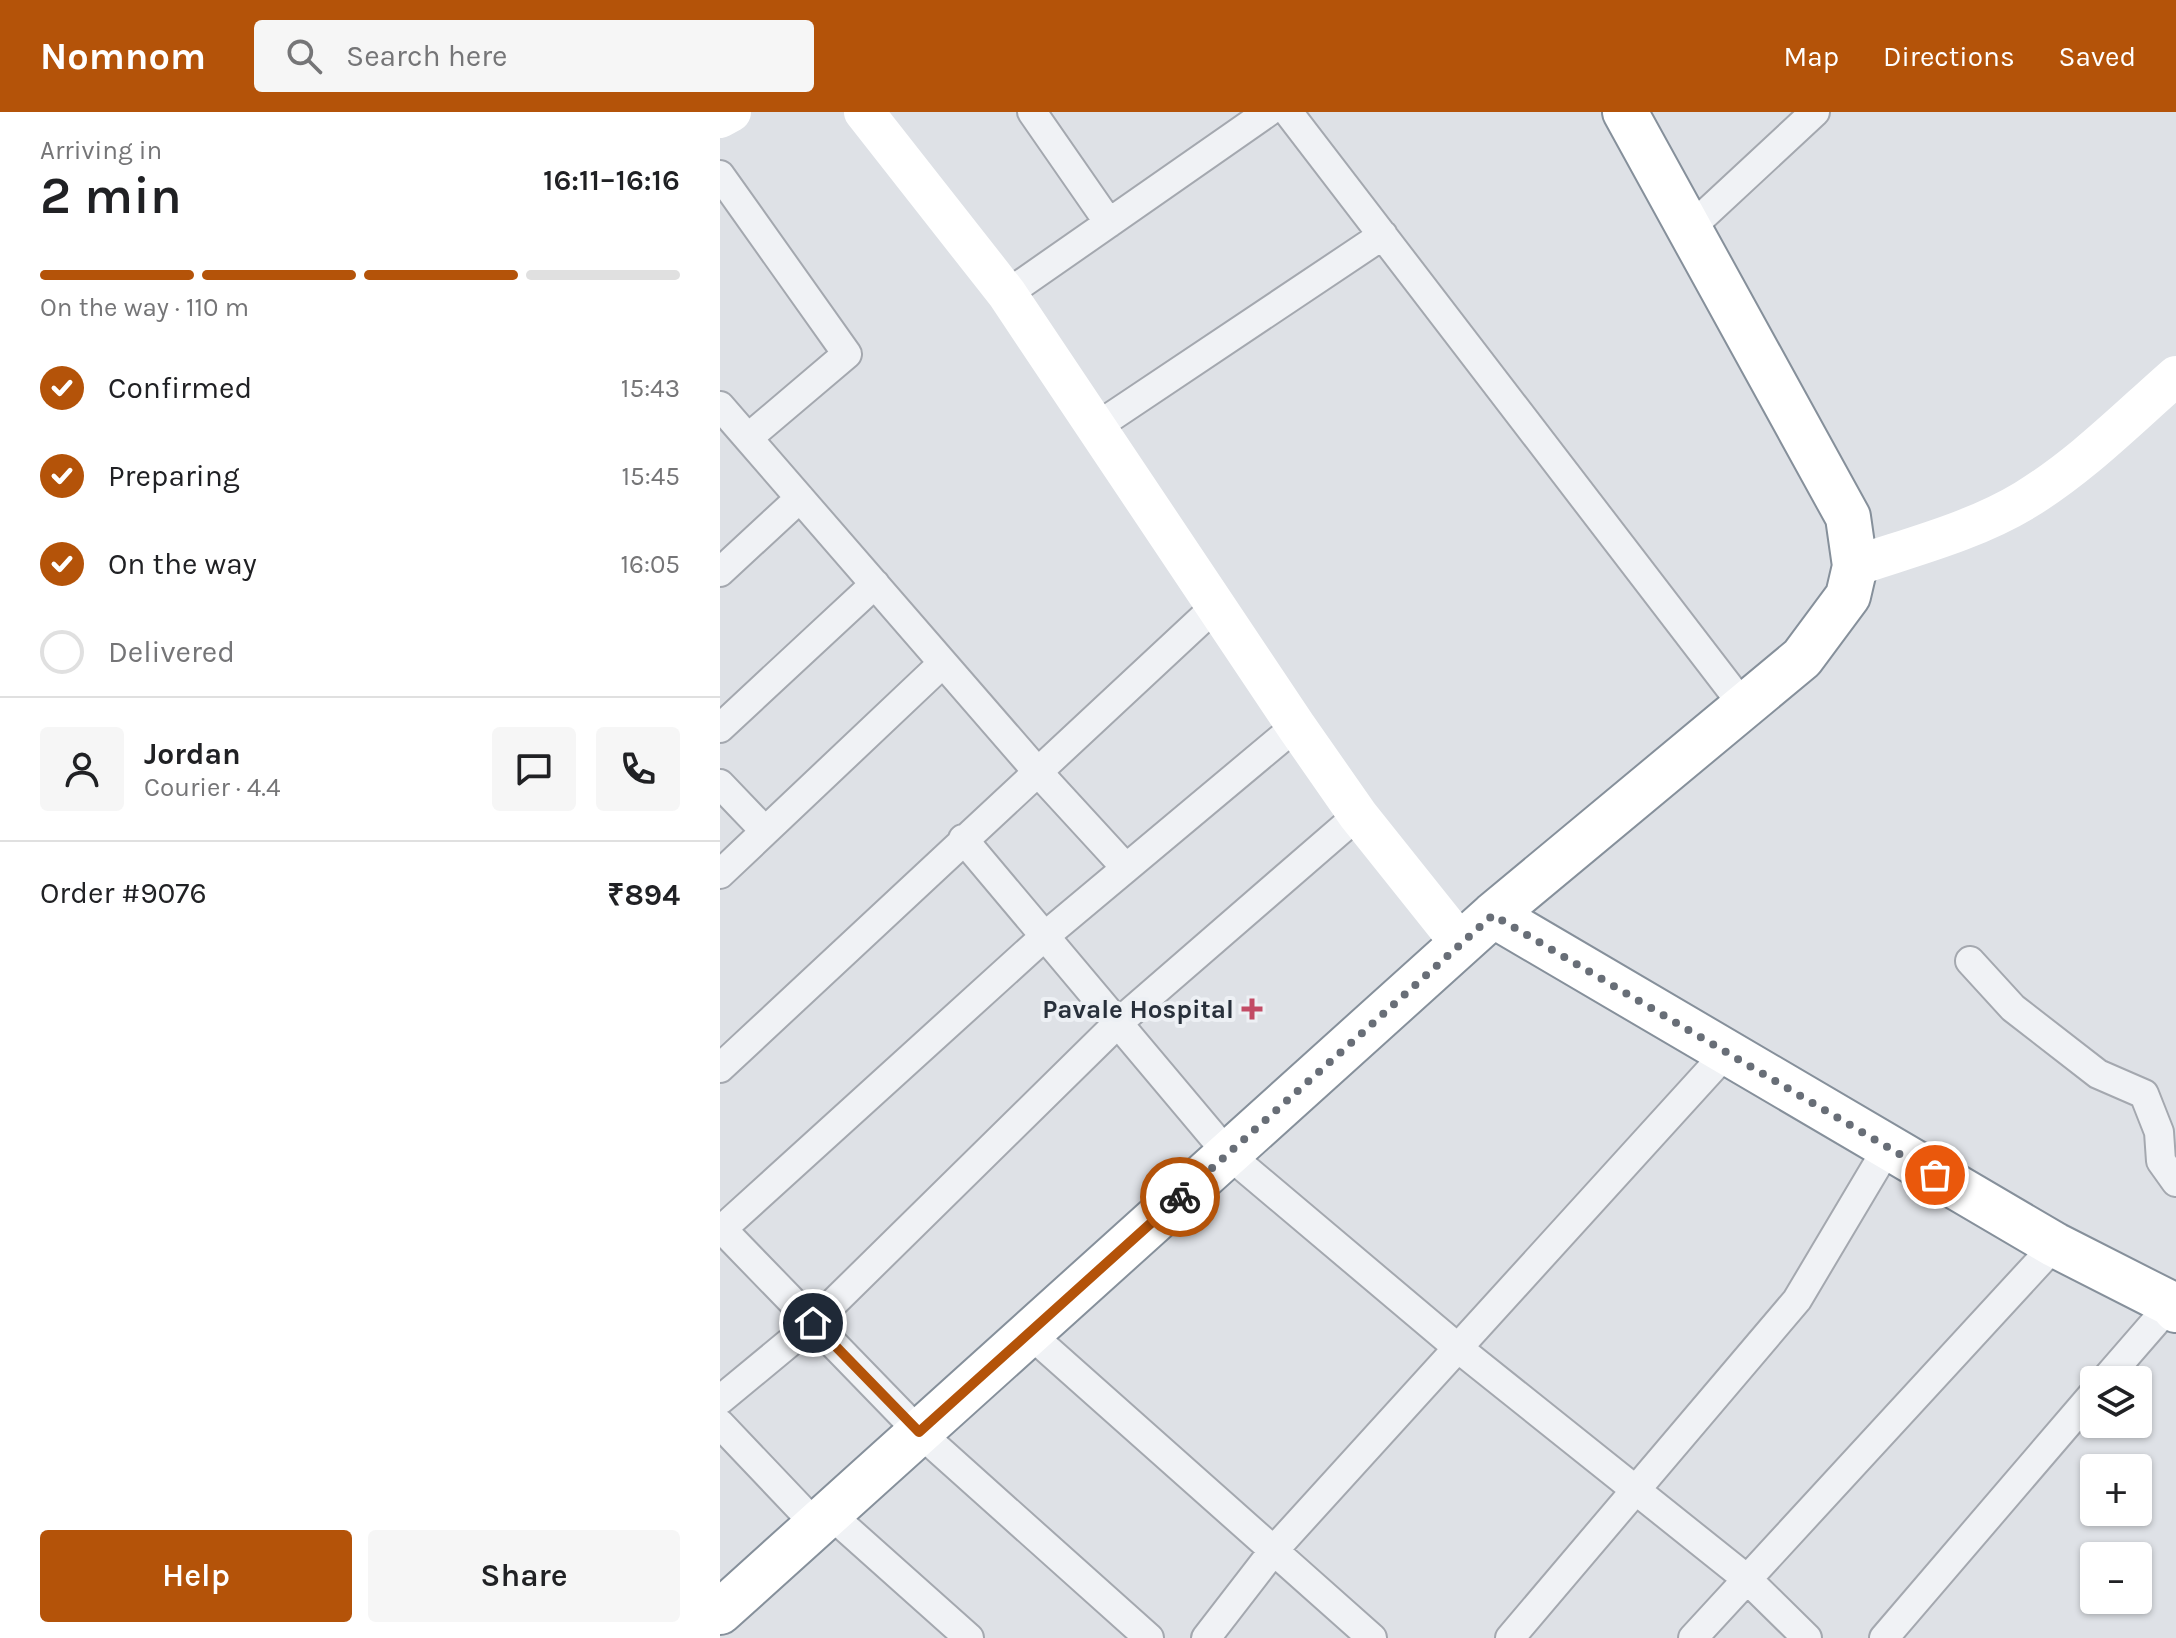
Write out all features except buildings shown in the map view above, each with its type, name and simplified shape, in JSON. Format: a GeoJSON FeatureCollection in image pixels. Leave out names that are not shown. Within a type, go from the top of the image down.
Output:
{"type":"FeatureCollection","features":[{"type":"Feature","properties":{"kind":"highway"},"geometry":{"type":"LineString","coordinates":[[720,1612],[1493,915],[1802,658],[1848,596],[1855,566],[1848,517],[1625,112]]}},
{"type":"Feature","properties":{"kind":"highway"},"geometry":{"type":"LineString","coordinates":[[1493,915],[2055,1245],[2174,1304]]}},
{"type":"Feature","properties":{"kind":"street"},"geometry":{"type":"LineString","coordinates":[[720,118],[731,112]]}},
{"type":"Feature","properties":{"kind":"street"},"geometry":{"type":"LineString","coordinates":[[864,112],[1007,294],[1358,815],[1461,944]]}},
{"type":"Feature","properties":{"kind":"street"},"geometry":{"type":"LineString","coordinates":[[1032,112],[1109,223]]}},
{"type":"Feature","properties":{"kind":"street"},"geometry":{"type":"LineString","coordinates":[[1007,294],[1268,112]]}},
{"type":"Feature","properties":{"kind":"street"},"geometry":{"type":"LineString","coordinates":[[1288,112],[1743,705]]}},
{"type":"Feature","properties":{"kind":"street"},"geometry":{"type":"LineString","coordinates":[[1688,230],[1815,112]]}},
{"type":"Feature","properties":{"kind":"street"},"geometry":{"type":"LineString","coordinates":[[720,175],[847,354],[748,438]]}},
{"type":"Feature","properties":{"kind":"street"},"geometry":{"type":"LineString","coordinates":[[1096,427],[1383,235]]}},
{"type":"Feature","properties":{"kind":"street"},"geometry":{"type":"LineString","coordinates":[[1855,566],[1949,534],[2024,501],[2085,456],[2176,376]]}},
{"type":"Feature","properties":{"kind":"street"},"geometry":{"type":"LineString","coordinates":[[722,414],[748,438],[1036,770],[1126,868]]}},
{"type":"Feature","properties":{"kind":"street"},"geometry":{"type":"LineString","coordinates":[[720,572],[800,498]]}},
{"type":"Feature","properties":{"kind":"street"},"geometry":{"type":"LineString","coordinates":[[720,728],[875,584]]}},
{"type":"Feature","properties":{"kind":"street"},"geometry":{"type":"LineString","coordinates":[[720,1068],[1036,770],[1217,605]]}},
{"type":"Feature","properties":{"kind":"street"},"geometry":{"type":"LineString","coordinates":[[720,874],[943,663]]}},
{"type":"Feature","properties":{"kind":"street"},"geometry":{"type":"LineString","coordinates":[[1149,1638],[919,1432],[721,1229],[1045,936],[1296,726]]}},
{"type":"Feature","properties":{"kind":"street"},"geometry":{"type":"LineString","coordinates":[[720,784],[765,831]]}},
{"type":"Feature","properties":{"kind":"street"},"geometry":{"type":"LineString","coordinates":[[720,1400],[813,1323],[1118,1023],[1358,815]]}},
{"type":"Feature","properties":{"kind":"street"},"geometry":{"type":"LineString","coordinates":[[963,839],[1228,1154],[1458,1348],[1747,1579],[1807,1638]]}},
{"type":"Feature","properties":{"kind":"street"},"geometry":{"type":"LineString","coordinates":[[1970,961],[2013,1008],[2098,1074],[2144,1094],[2159,1132],[2161,1161],[2176,1182]]}},
{"type":"Feature","properties":{"kind":"street"},"geometry":{"type":"LineString","coordinates":[[1206,1638],[1274,1550],[1727,1052]]}},
{"type":"Feature","properties":{"kind":"street"},"geometry":{"type":"LineString","coordinates":[[1510,1638],[1797,1300],[1888,1147]]}},
{"type":"Feature","properties":{"kind":"street"},"geometry":{"type":"LineString","coordinates":[[1693,1638],[2055,1245]]}},
{"type":"Feature","properties":{"kind":"street"},"geometry":{"type":"LineString","coordinates":[[2118,1366],[2174,1304]]}},
{"type":"Feature","properties":{"kind":"street"},"geometry":{"type":"LineString","coordinates":[[1029,1333],[1372,1638]]}},
{"type":"Feature","properties":{"kind":"street"},"geometry":{"type":"LineString","coordinates":[[1884,1638],[2080,1409]]}},
{"type":"Feature","properties":{"kind":"street"},"geometry":{"type":"LineString","coordinates":[[720,1424],[823,1519],[969,1638]]}},
{"type":"Feature","properties":{"kind":"way so far"},"geometry":{"type":"LineString","coordinates":[[1180,1197],[1493,915],[1935,1175]]}},
{"type":"Feature","properties":{"kind":"place","name":"Pavale Hospital"},"geometry":{"type":"Point","coordinates":[1252,1009]}},
{"type":"Feature","properties":{"kind":"route"},"geometry":{"type":"LineString","coordinates":[[813,1323],[919,1432],[1180,1197]]}}]}
